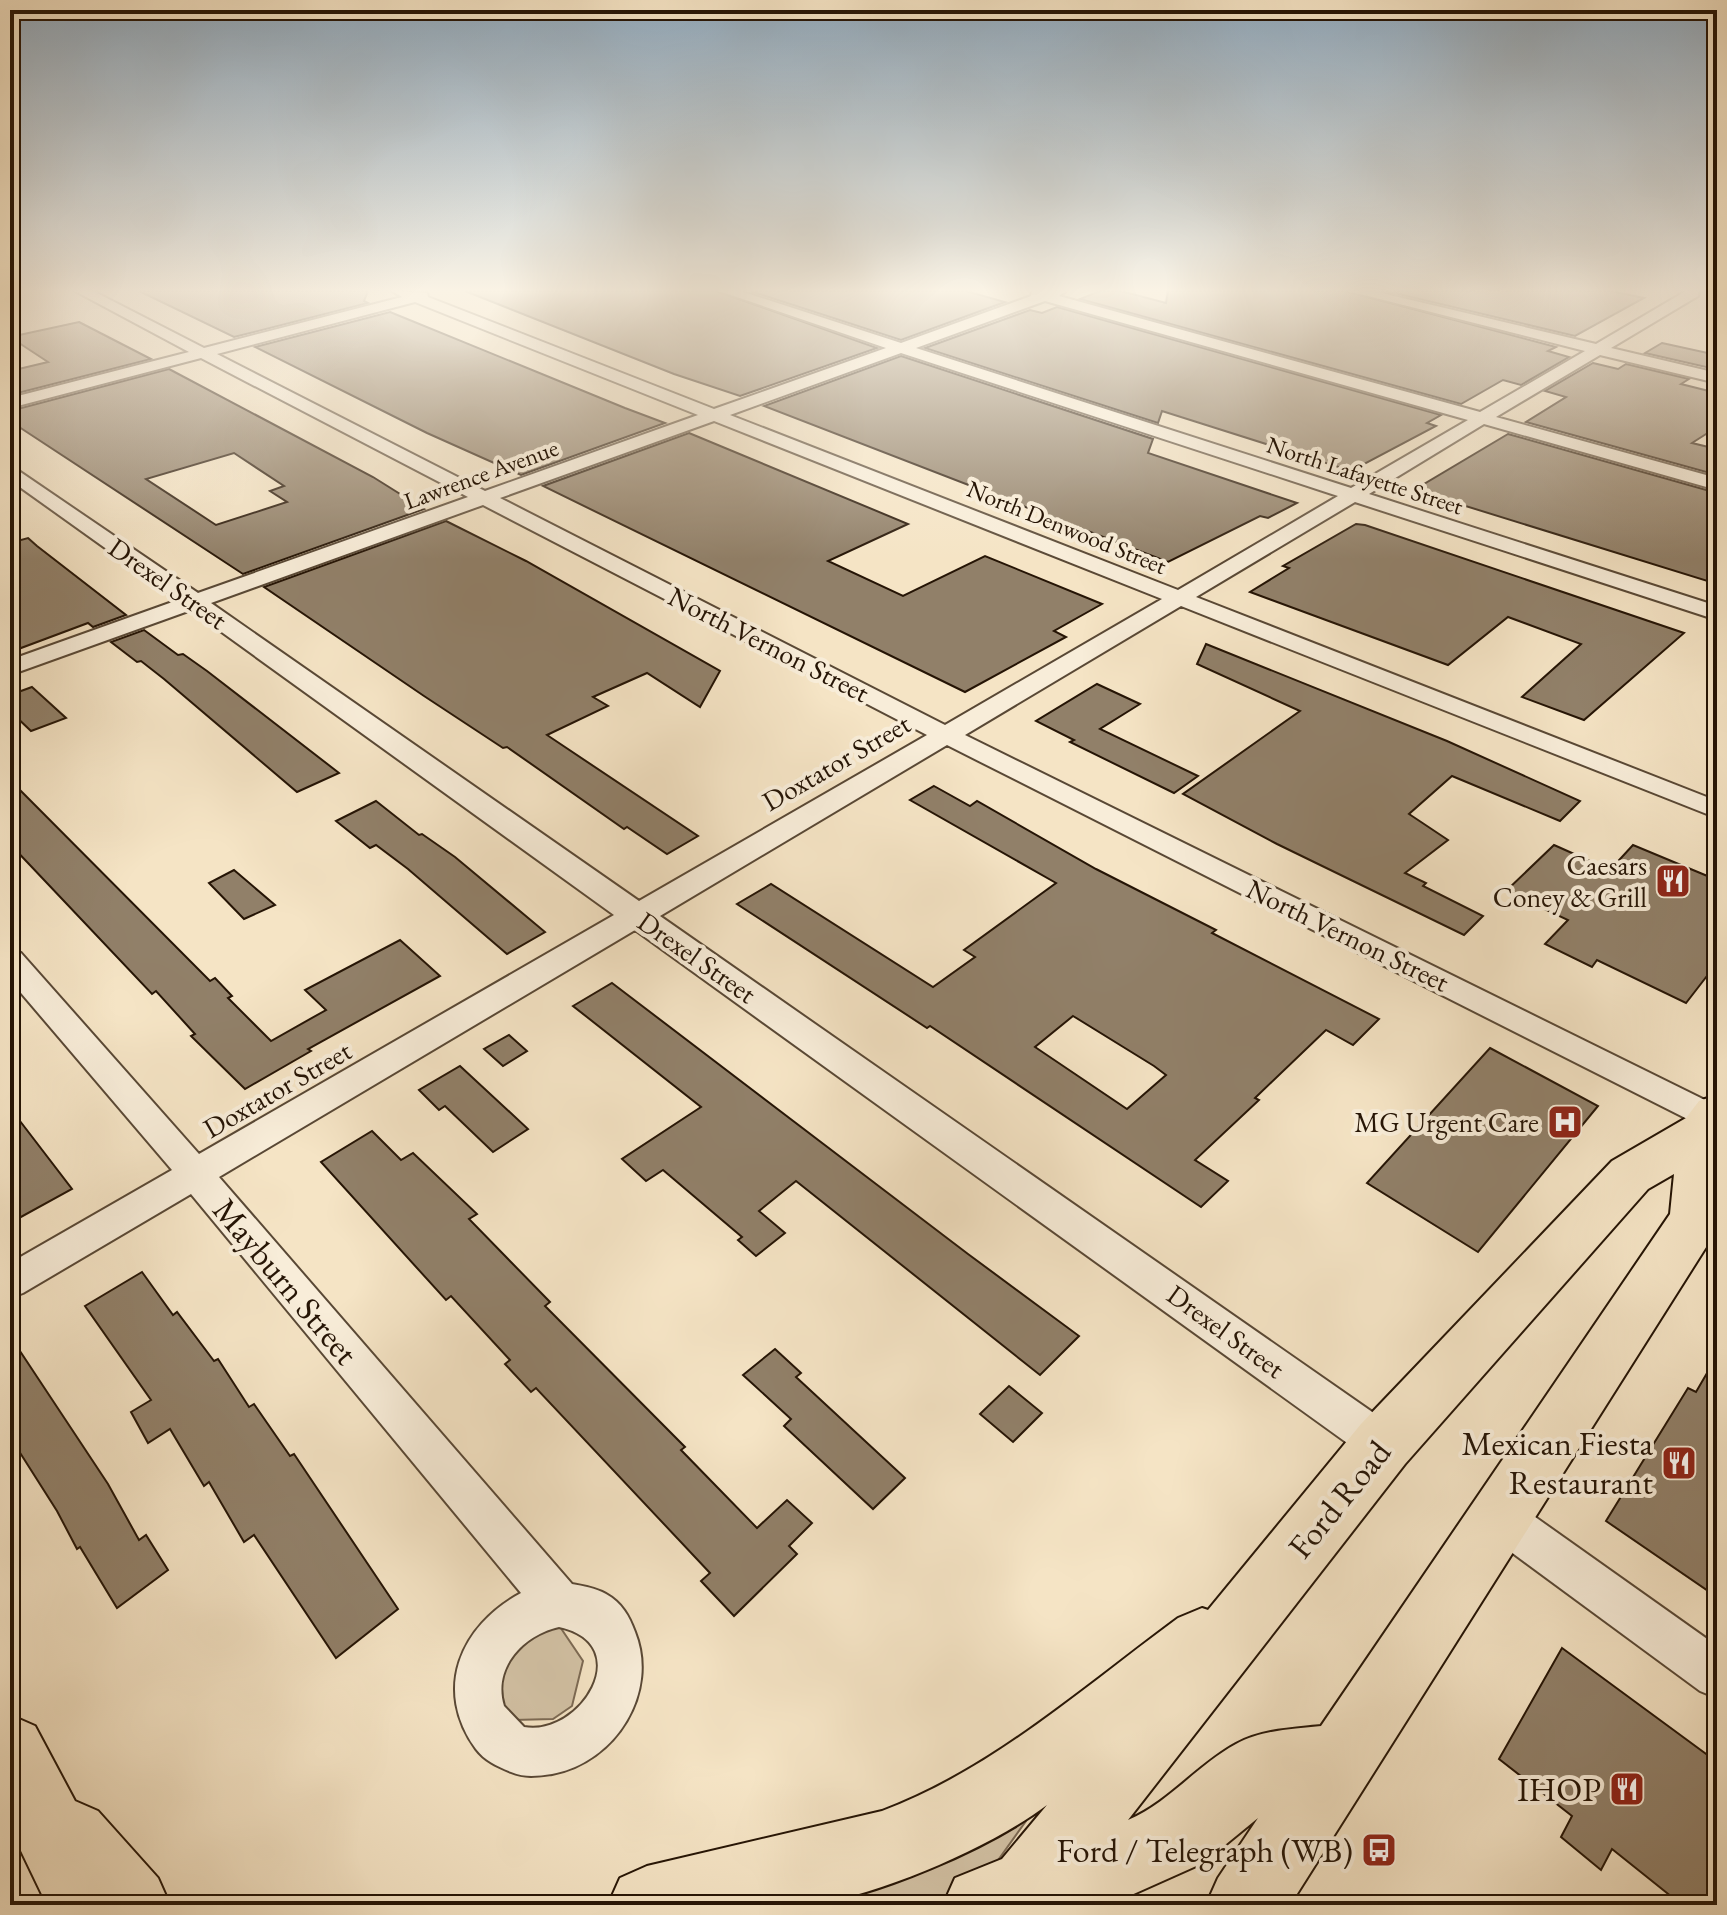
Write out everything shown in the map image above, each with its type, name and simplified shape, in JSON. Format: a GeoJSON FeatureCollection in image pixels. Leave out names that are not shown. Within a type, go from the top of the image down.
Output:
{"type":"FeatureCollection","features":[{"type":"Feature","properties":{"kind":"main road","name":"Ford Road"},"geometry":{"type":"LineString","coordinates":[[1008,1899],[1383,1444],[1630,1175],[1713,1122]]}},
{"type":"Feature","properties":{"kind":"main road"},"geometry":{"type":"LineString","coordinates":[[1245,1905],[1696,1218],[1713,1122]]}},
{"type":"Feature","properties":{"kind":"main road"},"geometry":{"type":"LineString","coordinates":[[647,1905],[882,1849],[935,1829],[1016,1783],[1254,1602]]}},
{"type":"Feature","properties":{"kind":"main road"},"geometry":{"type":"LineString","coordinates":[[1008,1899],[1097,1872],[1177,1837],[1260,1770],[1342,1759]]}},
{"type":"Feature","properties":{"kind":"main road"},"geometry":{"type":"LineString","coordinates":[[19,1769],[88,1905]]}},
{"type":"Feature","properties":{"kind":"main road"},"geometry":{"type":"LineString","coordinates":[[19,1769],[131,1905]]}},
{"type":"Feature","properties":{"kind":"street"},"geometry":{"type":"LineString","coordinates":[[10,403],[98,380]]}},
{"type":"Feature","properties":{"kind":"street","name":"North Vernon Street"},"geometry":{"type":"LineString","coordinates":[[257,380],[946,735],[1713,1122]]}},
{"type":"Feature","properties":{"kind":"street","name":"North Denwood Street"},"geometry":{"type":"LineString","coordinates":[[625,380],[1717,810]]}},
{"type":"Feature","properties":{"kind":"street","name":"Lawrence Avenue"},"geometry":{"type":"LineString","coordinates":[[10,668],[812,380]]}},
{"type":"Feature","properties":{"kind":"street","name":"North Lafayette Street"},"geometry":{"type":"LineString","coordinates":[[999,380],[1717,613]]}},
{"type":"Feature","properties":{"kind":"street"},"geometry":{"type":"LineString","coordinates":[[1348,380],[1717,484]]}},
{"type":"Feature","properties":{"kind":"street","name":"Doxtator Street"},"geometry":{"type":"LineString","coordinates":[[10,1282],[1548,380]]}},
{"type":"Feature","properties":{"kind":"street","name":"Drexel Street"},"geometry":{"type":"LineString","coordinates":[[10,471],[1383,1444]]}},
{"type":"Feature","properties":{"kind":"street","name":"Mayburn Street"},"geometry":{"type":"LineString","coordinates":[[10,960],[195,1173],[559,1604]]}},
{"type":"Feature","properties":{"kind":"street"},"geometry":{"type":"LineString","coordinates":[[1499,1517],[1717,1674]]}},
{"type":"Feature","properties":{"kind":"shaded area"},"geometry":{"type":"Polygon","coordinates":[[[554,1618],[583,1661],[572,1706],[553,1719],[513,1720],[500,1701],[498,1667],[554,1618]]]}},
{"type":"Feature","properties":{"kind":"shaded area"},"geometry":{"type":"Polygon","coordinates":[[[1021,1815],[1026,1821],[981,1884],[922,1905],[767,1905],[1021,1815]]]}},
{"type":"Feature","properties":{"kind":"building"},"geometry":{"type":"Polygon","coordinates":[[[10,380],[67,380],[10,395],[10,380]]]}},
{"type":"Feature","properties":{"kind":"building"},"geometry":{"type":"Polygon","coordinates":[[[126,380],[190,380],[373,477],[424,509],[243,574],[10,421],[10,411],[126,380]],[[234,453],[146,479],[216,525],[287,502],[270,491],[284,486],[234,453]]]}},
{"type":"Feature","properties":{"kind":"building"},"geometry":{"type":"Polygon","coordinates":[[[322,380],[557,380],[665,423],[521,475],[322,380]]]}},
{"type":"Feature","properties":{"kind":"building"},"geometry":{"type":"Polygon","coordinates":[[[693,380],[785,380],[740,396],[693,380]]]}},
{"type":"Feature","properties":{"kind":"building"},"geometry":{"type":"Polygon","coordinates":[[[834,380],[975,380],[1153,439],[1148,453],[1297,503],[1268,518],[1260,516],[1168,562],[764,406],[834,380]]]}},
{"type":"Feature","properties":{"kind":"building"},"geometry":{"type":"Polygon","coordinates":[[[1026,380],[1318,380],[1441,415],[1427,423],[1436,426],[1351,471],[1162,411],[1158,423],[1026,380]]]}},
{"type":"Feature","properties":{"kind":"building"},"geometry":{"type":"Polygon","coordinates":[[[1375,380],[1502,380],[1461,404],[1375,380]]]}},
{"type":"Feature","properties":{"kind":"building"},"geometry":{"type":"Polygon","coordinates":[[[1504,380],[1529,380],[1521,385],[1504,380]]]}},
{"type":"Feature","properties":{"kind":"building"},"geometry":{"type":"Polygon","coordinates":[[[1563,380],[1687,380],[1681,384],[1717,393],[1717,427],[1692,443],[1717,449],[1717,475],[1526,422],[1566,397],[1545,391],[1563,380]]]}},
{"type":"Feature","properties":{"kind":"building"},"geometry":{"type":"Polygon","coordinates":[[[689,433],[908,524],[828,561],[903,596],[985,556],[1102,604],[1054,631],[1066,637],[965,692],[543,486],[689,433]]]}},
{"type":"Feature","properties":{"kind":"building"},"geometry":{"type":"Polygon","coordinates":[[[1508,434],[1717,493],[1717,584],[1414,490],[1508,434]]]}},
{"type":"Feature","properties":{"kind":"building"},"geometry":{"type":"Polygon","coordinates":[[[446,521],[526,561],[720,671],[700,707],[647,673],[593,697],[608,706],[547,735],[698,836],[667,854],[627,827],[624,829],[507,747],[503,748],[424,696],[264,587],[446,521]]]}},
{"type":"Feature","properties":{"kind":"building"},"geometry":{"type":"Polygon","coordinates":[[[1356,524],[1684,633],[1584,720],[1522,697],[1581,644],[1508,617],[1448,665],[1250,592],[1289,568],[1283,566],[1356,524]]]}},
{"type":"Feature","properties":{"kind":"building"},"geometry":{"type":"Polygon","coordinates":[[[28,538],[126,615],[93,627],[88,623],[21,648],[10,639],[10,543],[28,538]]]}},
{"type":"Feature","properties":{"kind":"building"},"geometry":{"type":"Polygon","coordinates":[[[144,630],[178,655],[183,654],[207,671],[339,773],[297,792],[164,679],[111,642],[144,630]]]}},
{"type":"Feature","properties":{"kind":"building"},"geometry":{"type":"Polygon","coordinates":[[[1206,644],[1447,741],[1580,801],[1560,821],[1452,776],[1409,814],[1448,840],[1405,873],[1426,883],[1423,886],[1483,916],[1464,935],[1277,844],[1183,794],[1300,711],[1197,664],[1206,644]]]}},
{"type":"Feature","properties":{"kind":"building"},"geometry":{"type":"Polygon","coordinates":[[[1097,684],[1140,704],[1100,729],[1198,776],[1174,793],[1070,742],[1074,740],[1036,721],[1097,684]]]}},
{"type":"Feature","properties":{"kind":"building"},"geometry":{"type":"Polygon","coordinates":[[[32,687],[66,718],[31,731],[10,711],[10,695],[32,687]]]}},
{"type":"Feature","properties":{"kind":"building"},"geometry":{"type":"Polygon","coordinates":[[[10,780],[210,981],[215,978],[232,996],[228,998],[271,1041],[326,1010],[305,990],[400,940],[440,976],[308,1049],[311,1051],[245,1089],[191,1036],[195,1034],[156,991],[152,994],[10,844],[10,780]]]}},
{"type":"Feature","properties":{"kind":"building"},"geometry":{"type":"Polygon","coordinates":[[[934,786],[970,806],[977,801],[1096,869],[1216,930],[1212,933],[1379,1019],[1353,1045],[1326,1030],[1255,1098],[1259,1100],[1195,1160],[1228,1181],[1201,1207],[930,1026],[927,1028],[737,904],[771,884],[933,987],[975,957],[964,950],[1056,883],[910,800],[934,786]],[[1073,1016],[1035,1047],[1127,1109],[1166,1075],[1073,1016]]]}},
{"type":"Feature","properties":{"kind":"building"},"geometry":{"type":"Polygon","coordinates":[[[376,801],[419,835],[422,834],[455,857],[545,932],[507,954],[408,869],[376,845],[370,848],[336,821],[376,801]]]}},
{"type":"Feature","properties":{"kind":"building"},"geometry":{"type":"Polygon","coordinates":[[[1554,845],[1610,870],[1633,845],[1717,880],[1717,963],[1686,1003],[1597,960],[1592,967],[1545,944],[1568,920],[1506,891],[1554,845]]]}},
{"type":"Feature","properties":{"kind":"building"},"geometry":{"type":"Polygon","coordinates":[[[234,870],[275,905],[244,919],[209,883],[234,870]]]}},
{"type":"Feature","properties":{"kind":"building"},"geometry":{"type":"Polygon","coordinates":[[[612,983],[1079,1336],[1040,1375],[796,1181],[759,1211],[785,1233],[756,1256],[738,1240],[742,1237],[663,1170],[646,1181],[622,1159],[701,1107],[573,1006],[612,983]]]}},
{"type":"Feature","properties":{"kind":"building"},"geometry":{"type":"Polygon","coordinates":[[[509,1035],[527,1051],[503,1066],[484,1049],[509,1035]]]}},
{"type":"Feature","properties":{"kind":"building"},"geometry":{"type":"Polygon","coordinates":[[[1490,1048],[1598,1106],[1478,1252],[1367,1183],[1490,1048]]]}},
{"type":"Feature","properties":{"kind":"building"},"geometry":{"type":"Polygon","coordinates":[[[460,1066],[528,1129],[493,1152],[445,1106],[439,1110],[419,1090],[460,1066]]]}},
{"type":"Feature","properties":{"kind":"building"},"geometry":{"type":"Polygon","coordinates":[[[10,1108],[72,1189],[10,1223],[10,1108]]]}},
{"type":"Feature","properties":{"kind":"building"},"geometry":{"type":"Polygon","coordinates":[[[372,1131],[401,1160],[413,1153],[477,1214],[469,1219],[550,1302],[545,1306],[685,1447],[681,1450],[757,1528],[787,1500],[812,1523],[789,1546],[797,1554],[734,1616],[701,1581],[710,1573],[536,1388],[531,1392],[505,1364],[510,1360],[451,1296],[446,1300],[321,1162],[372,1131]]]}},
{"type":"Feature","properties":{"kind":"building"},"geometry":{"type":"Polygon","coordinates":[[[142,1272],[173,1315],[177,1312],[214,1361],[218,1359],[249,1407],[254,1404],[290,1456],[294,1454],[398,1609],[336,1658],[254,1535],[244,1542],[209,1482],[204,1486],[170,1429],[148,1443],[131,1412],[151,1400],[85,1306],[142,1272]]]}},
{"type":"Feature","properties":{"kind":"building"},"geometry":{"type":"Polygon","coordinates":[[[10,1336],[108,1484],[139,1540],[146,1535],[168,1570],[117,1608],[80,1547],[77,1549],[10,1437],[10,1336]]]}},
{"type":"Feature","properties":{"kind":"building"},"geometry":{"type":"Polygon","coordinates":[[[775,1349],[801,1373],[796,1377],[905,1478],[873,1509],[784,1426],[791,1419],[743,1375],[775,1349]]]}},
{"type":"Feature","properties":{"kind":"building","name":"Mexican Fiesta Restaurant"},"geometry":{"type":"Polygon","coordinates":[[[1717,1356],[1717,1597],[1606,1521],[1688,1388],[1696,1392],[1717,1356]]]}},
{"type":"Feature","properties":{"kind":"building"},"geometry":{"type":"Polygon","coordinates":[[[1009,1386],[1042,1413],[1013,1442],[980,1414],[1009,1386]]]}},
{"type":"Feature","properties":{"kind":"building","name":"IHOP"},"geometry":{"type":"Polygon","coordinates":[[[1562,1648],[1717,1762],[1717,1905],[1682,1905],[1612,1849],[1601,1870],[1561,1837],[1572,1816],[1499,1759],[1562,1648]]]}},
{"type":"Feature","properties":{"kind":"place","name":"Caesars Coney & Grill"},"geometry":{"type":"Point","coordinates":[1673,881]}},
{"type":"Feature","properties":{"kind":"place","name":"MG Urgent Care"},"geometry":{"type":"Point","coordinates":[1565,1122]}},
{"type":"Feature","properties":{"kind":"place","name":"Mexican Fiesta Restaurant"},"geometry":{"type":"Point","coordinates":[1679,1463]}},
{"type":"Feature","properties":{"kind":"place","name":"IHOP"},"geometry":{"type":"Point","coordinates":[1627,1789]}},
{"type":"Feature","properties":{"kind":"place","name":"Ford / Telegraph (WB)"},"geometry":{"type":"Point","coordinates":[1379,1850]}}]}
